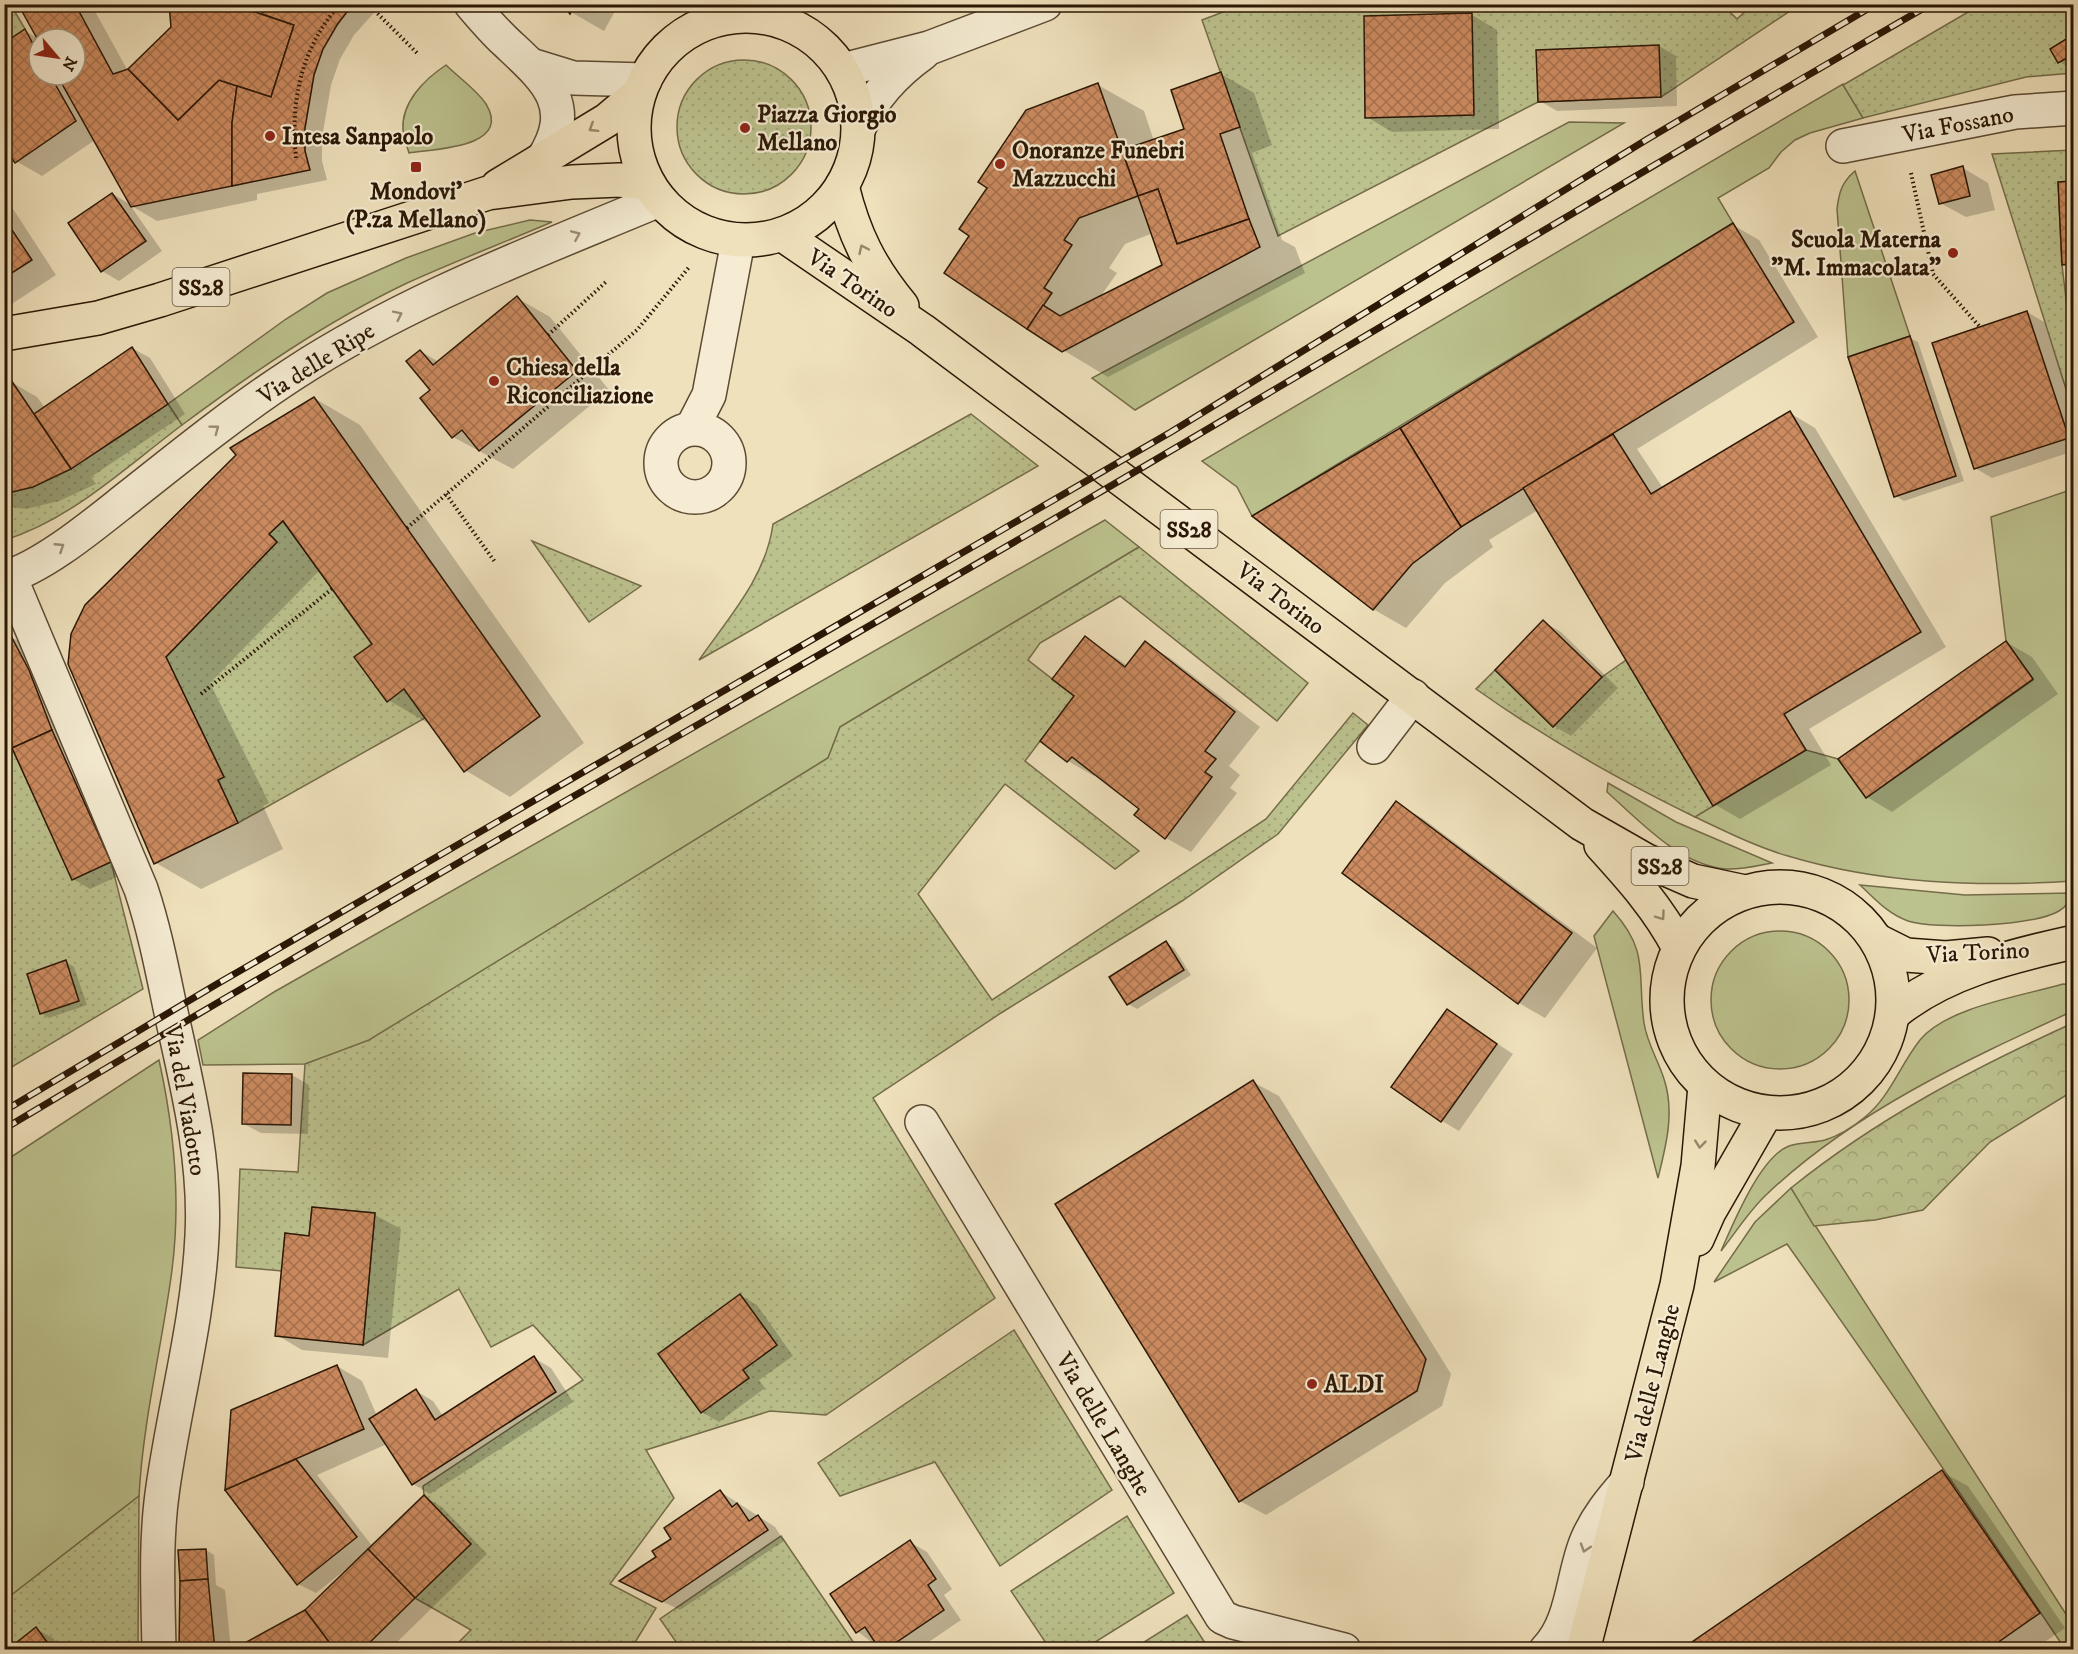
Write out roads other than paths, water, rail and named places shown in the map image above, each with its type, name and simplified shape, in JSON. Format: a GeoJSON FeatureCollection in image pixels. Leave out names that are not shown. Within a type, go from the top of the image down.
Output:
{"type":"FeatureCollection","features":[{"type":"Feature","properties":{"kind":"main road"},"geometry":{"type":"LineString","coordinates":[[808,4],[818,41]]}},
{"type":"Feature","properties":{"kind":"main road"},"geometry":{"type":"LineString","coordinates":[[738,10],[782,22],[818,41],[843,70],[855,98],[859,128],[851,170],[842,186],[817,216],[783,235],[726,238],[694,229],[653,192],[635,144],[633,124],[642,86],[658,59],[676,40],[702,25],[738,10]]}},
{"type":"Feature","properties":{"kind":"main road","name":"SS28"},"geometry":{"type":"LineString","coordinates":[[488,193],[607,120],[642,86]]}},
{"type":"Feature","properties":{"kind":"main road","name":"SS28"},"geometry":{"type":"LineString","coordinates":[[4,334],[98,318],[160,300],[488,193],[572,182],[619,180],[653,192]]}},
{"type":"Feature","properties":{"kind":"main road","name":"Via Torino"},"geometry":{"type":"LineString","coordinates":[[842,186],[851,222],[867,257],[922,330]]}},
{"type":"Feature","properties":{"kind":"main road","name":"Via Torino"},"geometry":{"type":"LineString","coordinates":[[783,235],[922,330],[1582,824],[1646,860],[1694,881],[1745,892]]}},
{"type":"Feature","properties":{"kind":"main road","name":"Via Torino"},"geometry":{"type":"LineString","coordinates":[[1582,824],[1638,885],[1666,922],[1679,948]]}},
{"type":"Feature","properties":{"kind":"main road","name":"Via Torino"},"geometry":{"type":"LineString","coordinates":[[1782,886],[1820,893],[1853,912],[1878,941],[1892,975],[1894,1013],[1884,1047],[1879,1055],[1864,1077],[1836,1100],[1801,1112],[1766,1113],[1734,1104],[1706,1086],[1686,1064],[1673,1036],[1669,1017],[1669,977],[1679,948],[1696,924],[1718,905],[1745,892],[1782,886]]}},
{"type":"Feature","properties":{"kind":"main road","name":"Via Torino"},"geometry":{"type":"LineString","coordinates":[[1878,941],[1906,955],[1946,958],[2060,945]]}},
{"type":"Feature","properties":{"kind":"main road","name":"Via Torino"},"geometry":{"type":"LineString","coordinates":[[1894,1013],[1912,998],[1967,972],[2060,945]]}},
{"type":"Feature","properties":{"kind":"main road","name":"Via delle Langhe"},"geometry":{"type":"LineString","coordinates":[[1583,1650],[1677,1285],[1698,1166],[1706,1086]]}},
{"type":"Feature","properties":{"kind":"main road","name":"Via delle Langhe"},"geometry":{"type":"LineString","coordinates":[[1677,1285],[1709,1212],[1766,1113]]}},
{"type":"Feature","properties":{"kind":"street"},"geometry":{"type":"LineString","coordinates":[[471,4],[505,41],[534,66],[548,85],[558,115],[551,147],[543,159]]}},
{"type":"Feature","properties":{"kind":"street"},"geometry":{"type":"LineString","coordinates":[[843,70],[929,48],[1045,4]]}},
{"type":"Feature","properties":{"kind":"street"},"geometry":{"type":"LineString","coordinates":[[859,128],[871,105],[891,79],[929,48]]}},
{"type":"Feature","properties":{"kind":"street"},"geometry":{"type":"LineString","coordinates":[[534,66],[573,78],[642,86]]}},
{"type":"Feature","properties":{"kind":"street","name":"Via Fossano"},"geometry":{"type":"LineString","coordinates":[[1843,146],[2015,112],[2073,108]]}},
{"type":"Feature","properties":{"kind":"street","name":"Via delle Ripe"},"geometry":{"type":"LineString","coordinates":[[7,578],[97,522],[241,410],[328,352],[370,328],[653,192]]}},
{"type":"Feature","properties":{"kind":"street"},"geometry":{"type":"LineString","coordinates":[[704,431],[726,238]]}},
{"type":"Feature","properties":{"kind":"street","name":"Via del Viadotto"},"geometry":{"type":"LineString","coordinates":[[7,578],[141,889],[151,919],[198,1146],[201,1188],[201,1253],[197,1301],[159,1520],[159,1650]]}},
{"type":"Feature","properties":{"kind":"street"},"geometry":{"type":"LineString","coordinates":[[1374,747],[1413,696]]}},
{"type":"Feature","properties":{"kind":"street","name":"Via delle Langhe"},"geometry":{"type":"LineString","coordinates":[[922,1122],[1222,1617],[1344,1650]]}},
{"type":"Feature","properties":{"kind":"street","name":"Via delle Langhe"},"geometry":{"type":"LineString","coordinates":[[1546,1650],[1564,1622],[1587,1542],[1602,1511],[1627,1482]]}},
{"type":"Feature","properties":{"kind":"railway"},"geometry":{"type":"LineString","coordinates":[[4,1111],[217,984],[1171,432],[1646,140],[1876,4]]}},
{"type":"Feature","properties":{"kind":"railway"},"geometry":{"type":"LineString","coordinates":[[4,1129],[410,890],[1090,498],[1931,4]]}},
{"type":"Feature","properties":{"kind":"place","name":"Piazza Giorgio Mellano"},"geometry":{"type":"Point","coordinates":[745,128]}},
{"type":"Feature","properties":{"kind":"place","name":"Intesa Sanpaolo"},"geometry":{"type":"Point","coordinates":[270,136]}},
{"type":"Feature","properties":{"kind":"place","name":"Onoranze Funebri Mazzucchi"},"geometry":{"type":"Point","coordinates":[1000,164]}},
{"type":"Feature","properties":{"kind":"place","name":"Mondovi' (P.za Mellano)"},"geometry":{"type":"Point","coordinates":[416,167]}},
{"type":"Feature","properties":{"kind":"place","name":"Scuola Materna \"M. Immacolata\""},"geometry":{"type":"Point","coordinates":[1953,253]}},
{"type":"Feature","properties":{"kind":"place","name":"Chiesa della Riconciliazione"},"geometry":{"type":"Point","coordinates":[494,381]}},
{"type":"Feature","properties":{"kind":"place","name":"ALDI"},"geometry":{"type":"Point","coordinates":[1312,1384]}}]}
